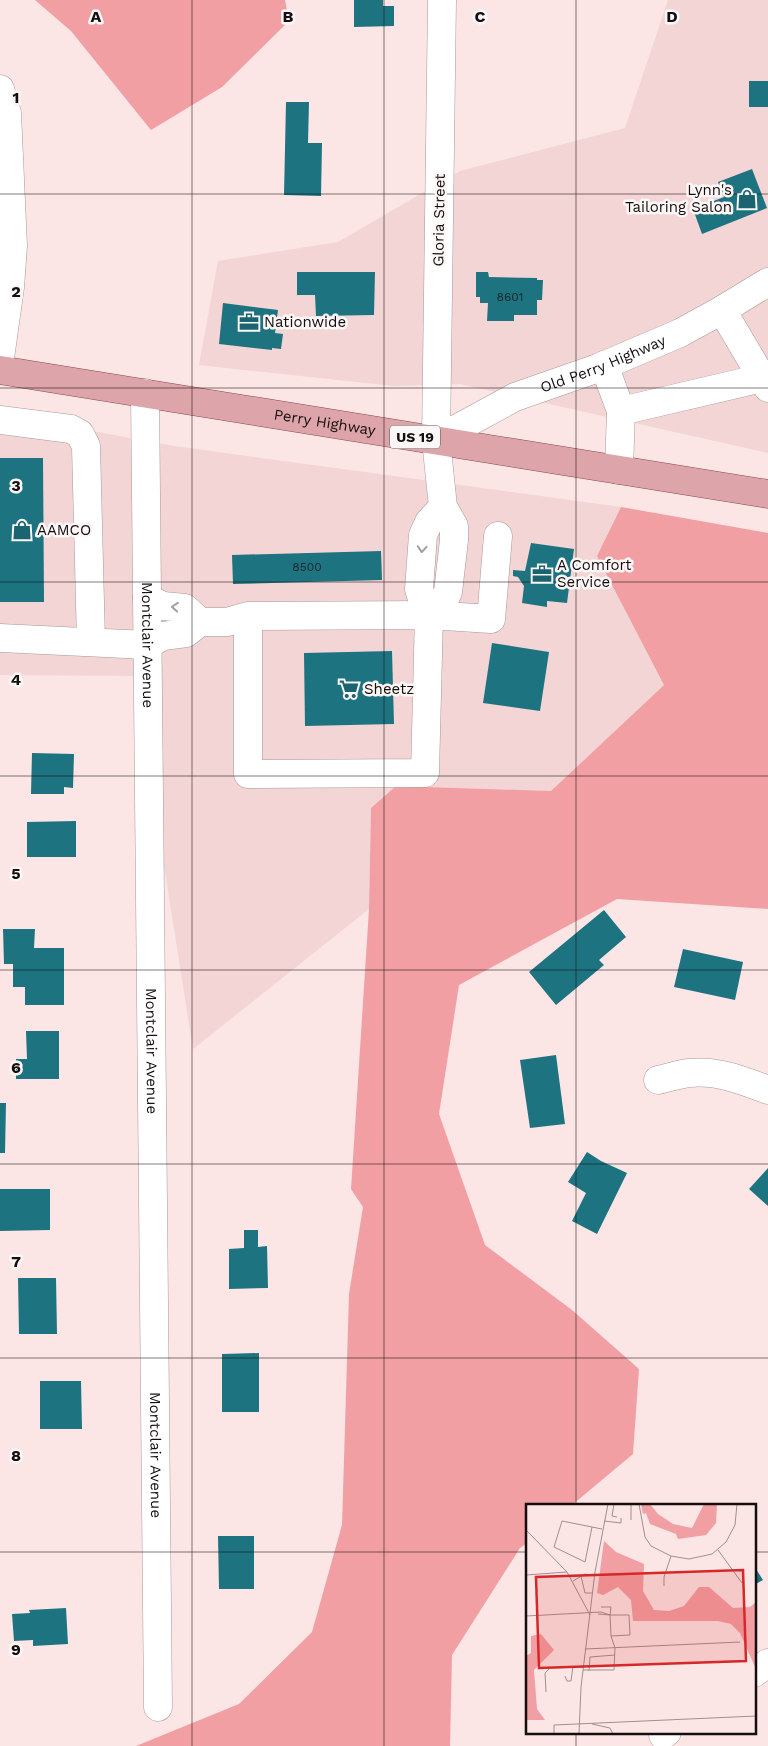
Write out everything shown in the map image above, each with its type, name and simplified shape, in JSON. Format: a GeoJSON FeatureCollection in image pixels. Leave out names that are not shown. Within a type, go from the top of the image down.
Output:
{"type":"FeatureCollection","features":[{"type":"Feature","properties":{"kind":"main road","name":"Perry Highway"},"geometry":{"type":"LineString","coordinates":[[0,370],[618,470],[767,488]]}},
{"type":"Feature","properties":{"kind":"street","name":"Gloria Street"},"geometry":{"type":"LineString","coordinates":[[429,614],[419,589],[423,536],[428,522],[443,508],[436,440],[442,0]]}},
{"type":"Feature","properties":{"kind":"street"},"geometry":{"type":"LineString","coordinates":[[0,89],[7,113],[5,286],[0,358]]}},
{"type":"Feature","properties":{"kind":"street","name":"Old Perry Highway"},"geometry":{"type":"LineString","coordinates":[[436,440],[515,397],[604,365],[680,333],[768,282]]}},
{"type":"Feature","properties":{"kind":"street"},"geometry":{"type":"LineString","coordinates":[[622,411],[765,383],[722,310]]}},
{"type":"Feature","properties":{"kind":"street"},"geometry":{"type":"LineString","coordinates":[[604,365],[622,411],[618,470]]}},
{"type":"Feature","properties":{"kind":"street","name":"Montclair Avenue"},"geometry":{"type":"LineString","coordinates":[[145,394],[158,1707]]}},
{"type":"Feature","properties":{"kind":"street"},"geometry":{"type":"LineString","coordinates":[[0,420],[71,429],[80,434],[86,446],[91,642]]}},
{"type":"Feature","properties":{"kind":"street"},"geometry":{"type":"LineString","coordinates":[[0,638],[148,645],[163,636],[186,633],[200,622],[227,622],[248,616],[429,614],[491,619],[498,536]]}},
{"type":"Feature","properties":{"kind":"street"},"geometry":{"type":"LineString","coordinates":[[147,598],[164,606],[186,608],[200,622]]}},
{"type":"Feature","properties":{"kind":"street"},"geometry":{"type":"LineString","coordinates":[[248,616],[248,774],[425,773],[429,614]]}},
{"type":"Feature","properties":{"kind":"street"},"geometry":{"type":"LineString","coordinates":[[658,1080],[689,1073],[712,1073],[732,1076],[768,1090]]}},
{"type":"Feature","properties":{"kind":"street"},"geometry":{"type":"LineString","coordinates":[[756,1672],[768,1663]]}},
{"type":"Feature","properties":{"kind":"shaded area"},"geometry":{"type":"Polygon","coordinates":[[[35,0],[285,0],[289,21],[222,87],[151,130],[71,31],[35,0]]]}},
{"type":"Feature","properties":{"kind":"shaded area"},"geometry":{"type":"Polygon","coordinates":[[[668,0],[768,0],[768,453],[460,384],[394,386],[199,365],[218,261],[338,242],[460,171],[625,128],[668,0]]]}},
{"type":"Feature","properties":{"kind":"shaded area"},"geometry":{"type":"Polygon","coordinates":[[[0,414],[174,446],[621,507],[597,556],[665,684],[551,791],[396,786],[371,808],[369,909],[193,1049],[134,676],[0,675],[0,414]]]}},
{"type":"Feature","properties":{"kind":"shaded area"},"geometry":{"type":"Polygon","coordinates":[[[621,507],[768,533],[768,909],[617,899],[459,985],[439,1114],[485,1245],[572,1310],[639,1369],[633,1454],[573,1504],[526,1504],[526,1544],[520,1548],[452,1655],[450,1746],[136,1746],[239,1704],[312,1632],[342,1525],[349,1294],[363,1207],[351,1189],[369,909],[371,808],[396,786],[551,791],[664,685],[597,556],[621,507]]]}},
{"type":"Feature","properties":{"kind":"building"},"geometry":{"type":"Polygon","coordinates":[[[354,0],[383,0],[383,6],[394,6],[394,26],[354,27],[354,0]]]}},
{"type":"Feature","properties":{"kind":"building"},"geometry":{"type":"Polygon","coordinates":[[[749,81],[768,81],[768,107],[749,107],[749,81]]]}},
{"type":"Feature","properties":{"kind":"building"},"geometry":{"type":"Polygon","coordinates":[[[286,102],[309,102],[308,143],[322,143],[321,196],[284,195],[286,102]]]}},
{"type":"Feature","properties":{"kind":"building"},"geometry":{"type":"Polygon","coordinates":[[[752,169],[767,208],[702,234],[693,209],[724,197],[718,182],[752,169]]]}},
{"type":"Feature","properties":{"kind":"building"},"geometry":{"type":"Polygon","coordinates":[[[297,272],[375,272],[374,315],[316,316],[315,295],[297,295],[297,272]]]}},
{"type":"Feature","properties":{"kind":"building"},"geometry":{"type":"Polygon","coordinates":[[[476,272],[488,272],[489,277],[537,278],[537,280],[543,280],[542,300],[537,300],[537,315],[514,315],[514,321],[487,321],[488,303],[480,303],[480,297],[476,297],[476,272]]]}},
{"type":"Feature","properties":{"kind":"building","name":"Nationwide"},"geometry":{"type":"Polygon","coordinates":[[[223,303],[278,310],[275,333],[283,334],[281,349],[272,348],[272,350],[219,344],[223,303]]]}},
{"type":"Feature","properties":{"kind":"building","name":"AAMCO"},"geometry":{"type":"Polygon","coordinates":[[[0,458],[43,458],[44,602],[0,602],[0,458]]]}},
{"type":"Feature","properties":{"kind":"building","name":"A Comfort Service"},"geometry":{"type":"Polygon","coordinates":[[[531,543],[574,549],[567,603],[547,601],[547,607],[522,603],[524,586],[518,577],[513,576],[513,570],[525,571],[531,543]]]}},
{"type":"Feature","properties":{"kind":"building"},"geometry":{"type":"Polygon","coordinates":[[[381,551],[382,580],[233,584],[232,555],[381,551]]]}},
{"type":"Feature","properties":{"kind":"building"},"geometry":{"type":"Polygon","coordinates":[[[492,643],[549,652],[540,711],[483,703],[492,643]]]}},
{"type":"Feature","properties":{"kind":"building","name":"Sheetz"},"geometry":{"type":"Polygon","coordinates":[[[392,651],[394,724],[305,726],[304,653],[392,651]]]}},
{"type":"Feature","properties":{"kind":"building"},"geometry":{"type":"Polygon","coordinates":[[[32,753],[74,754],[73,788],[64,787],[64,794],[31,794],[32,753]]]}},
{"type":"Feature","properties":{"kind":"building"},"geometry":{"type":"Polygon","coordinates":[[[76,821],[76,857],[27,857],[27,822],[76,821]]]}},
{"type":"Feature","properties":{"kind":"building"},"geometry":{"type":"Polygon","coordinates":[[[604,910],[626,937],[599,960],[604,965],[556,1005],[529,972],[604,910]]]}},
{"type":"Feature","properties":{"kind":"building"},"geometry":{"type":"Polygon","coordinates":[[[3,929],[35,929],[34,948],[64,948],[64,1005],[25,1005],[25,987],[13,987],[13,964],[4,964],[3,929]]]}},
{"type":"Feature","properties":{"kind":"building"},"geometry":{"type":"Polygon","coordinates":[[[683,949],[743,962],[735,1000],[674,987],[683,949]]]}},
{"type":"Feature","properties":{"kind":"building"},"geometry":{"type":"Polygon","coordinates":[[[26,1031],[59,1031],[59,1079],[16,1079],[16,1059],[27,1059],[26,1031]]]}},
{"type":"Feature","properties":{"kind":"building"},"geometry":{"type":"Polygon","coordinates":[[[556,1055],[565,1124],[530,1128],[520,1060],[556,1055]]]}},
{"type":"Feature","properties":{"kind":"building"},"geometry":{"type":"Polygon","coordinates":[[[0,1103],[6,1103],[5,1153],[0,1153],[0,1103]]]}},
{"type":"Feature","properties":{"kind":"building"},"geometry":{"type":"Polygon","coordinates":[[[587,1152],[627,1173],[597,1234],[572,1221],[586,1193],[568,1182],[587,1152]]]}},
{"type":"Feature","properties":{"kind":"building"},"geometry":{"type":"Polygon","coordinates":[[[768,1168],[768,1206],[749,1189],[768,1168]]]}},
{"type":"Feature","properties":{"kind":"building"},"geometry":{"type":"Polygon","coordinates":[[[0,1189],[50,1189],[50,1230],[0,1231],[0,1189]]]}},
{"type":"Feature","properties":{"kind":"building"},"geometry":{"type":"Polygon","coordinates":[[[244,1230],[258,1230],[258,1247],[267,1246],[268,1288],[229,1289],[229,1249],[244,1248],[244,1230]]]}},
{"type":"Feature","properties":{"kind":"building"},"geometry":{"type":"Polygon","coordinates":[[[18,1278],[56,1278],[57,1334],[19,1334],[18,1278]]]}},
{"type":"Feature","properties":{"kind":"building"},"geometry":{"type":"Polygon","coordinates":[[[259,1353],[259,1412],[222,1412],[222,1354],[259,1353]]]}},
{"type":"Feature","properties":{"kind":"building"},"geometry":{"type":"Polygon","coordinates":[[[40,1381],[81,1381],[82,1429],[40,1429],[40,1381]]]}},
{"type":"Feature","properties":{"kind":"building"},"geometry":{"type":"Polygon","coordinates":[[[218,1536],[254,1536],[254,1589],[219,1589],[218,1536]]]}},
{"type":"Feature","properties":{"kind":"building"},"geometry":{"type":"Polygon","coordinates":[[[756,1569],[763,1580],[756,1584],[756,1569]]]}},
{"type":"Feature","properties":{"kind":"building"},"geometry":{"type":"Polygon","coordinates":[[[66,1608],[68,1644],[33,1646],[33,1640],[14,1641],[12,1614],[30,1613],[29,1610],[66,1608]]]}},
{"type":"Feature","properties":{"kind":"place","name":"Lynn's Tailoring Salon"},"geometry":{"type":"Point","coordinates":[747,199]}},
{"type":"Feature","properties":{"kind":"place","name":"Nationwide"},"geometry":{"type":"Point","coordinates":[249,322]}},
{"type":"Feature","properties":{"kind":"place","name":"AAMCO"},"geometry":{"type":"Point","coordinates":[22,530]}},
{"type":"Feature","properties":{"kind":"place","name":"A Comfort Service"},"geometry":{"type":"Point","coordinates":[542,574]}},
{"type":"Feature","properties":{"kind":"place","name":"Sheetz"},"geometry":{"type":"Point","coordinates":[349,689]}}]}
